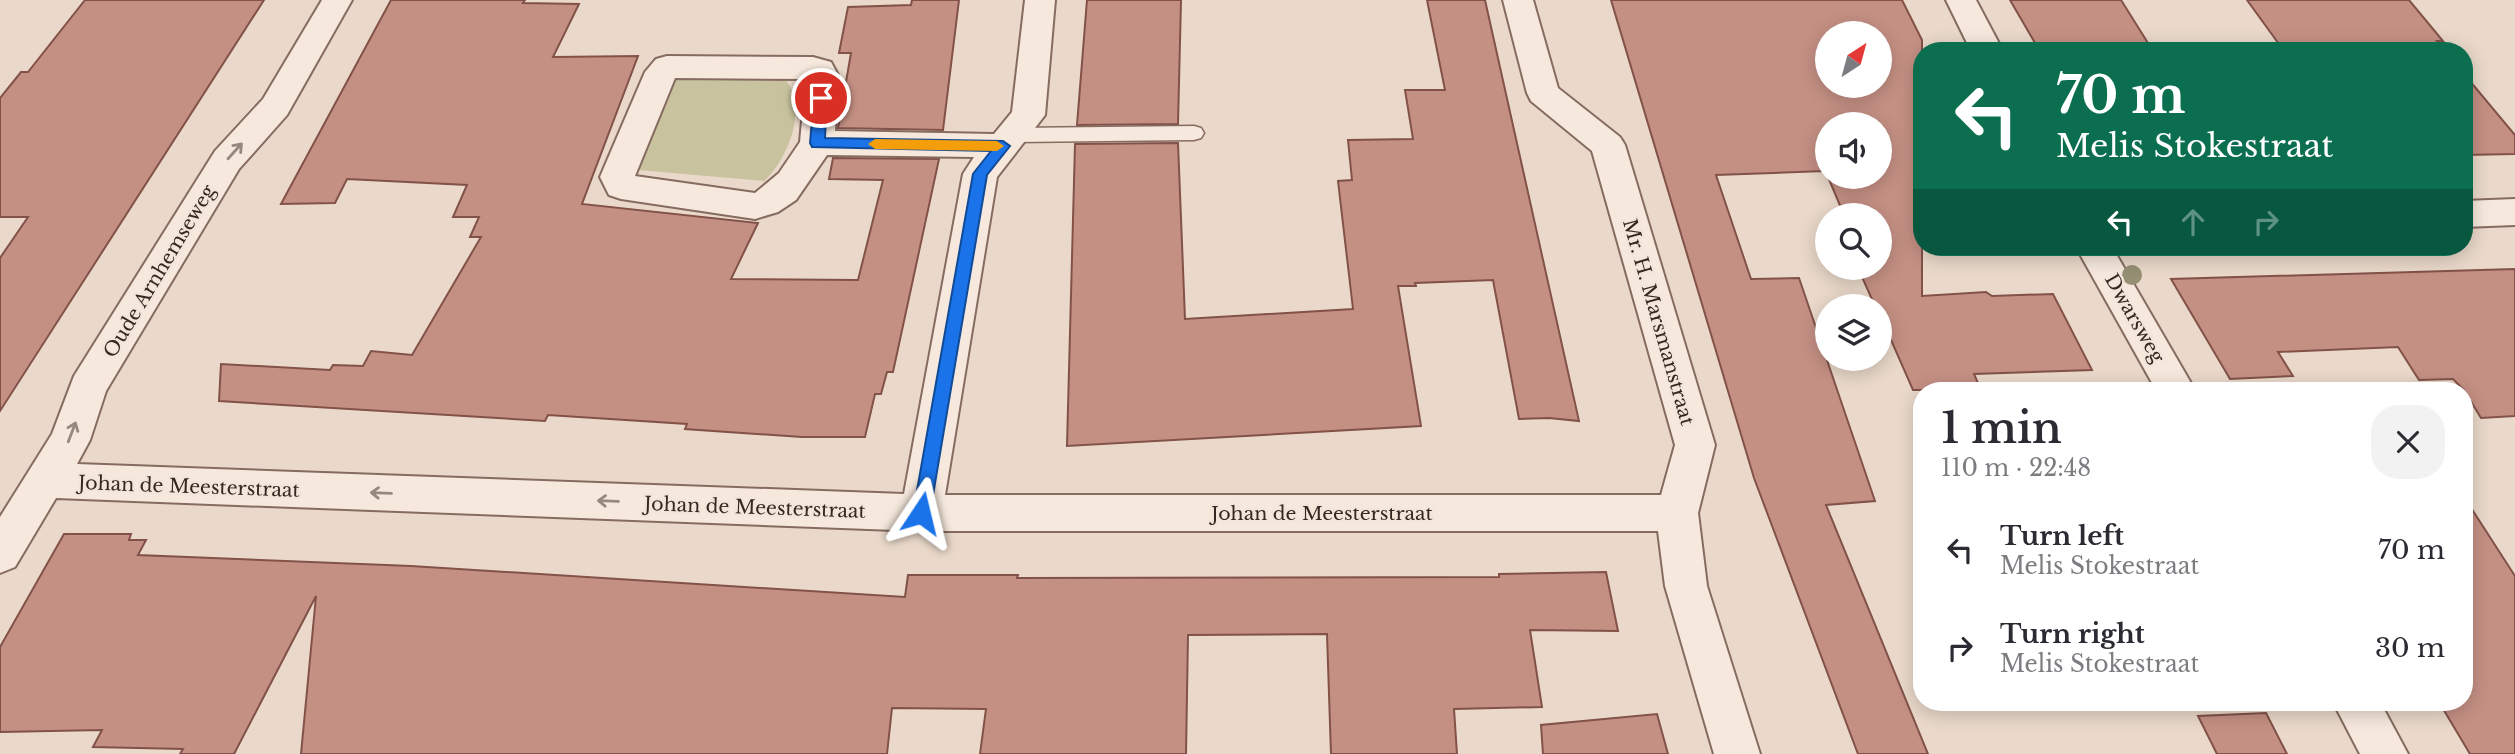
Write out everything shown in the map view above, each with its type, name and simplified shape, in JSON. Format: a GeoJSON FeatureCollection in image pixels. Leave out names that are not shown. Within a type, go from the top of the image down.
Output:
{"type":"FeatureCollection","features":[{"type":"Feature","properties":{"kind":"street","name":"Oude Arnhemseweg"},"geometry":{"type":"LineString","coordinates":[[0,554],[70,440],[88,387],[227,160],[275,107],[337,0]]}},
{"type":"Feature","properties":{"kind":"street"},"geometry":{"type":"LineString","coordinates":[[921,513],[980,174],[1028,115],[1040,0]]}},
{"type":"Feature","properties":{"kind":"street","name":"Mr. H. Marsmanstraat"},"geometry":{"type":"LineString","coordinates":[[1518,0],[1542,93],[1608,145],[1695,445],[1677,513],[1686,586],[1737,754]]}},
{"type":"Feature","properties":{"kind":"street"},"geometry":{"type":"LineString","coordinates":[[1961,0],[1982,42]]}},
{"type":"Feature","properties":{"kind":"street"},"geometry":{"type":"LineString","coordinates":[[667,67],[820,70],[822,75],[817,143],[779,196],[769,205],[755,206],[631,188],[621,186],[617,177],[661,72],[667,67]]}},
{"type":"Feature","properties":{"kind":"street"},"geometry":{"type":"LineString","coordinates":[[817,143],[1007,141]]}},
{"type":"Feature","properties":{"kind":"street"},"geometry":{"type":"LineString","coordinates":[[2473,214],[2515,212]]}},
{"type":"Feature","properties":{"kind":"street","name":"Dwarsweg"},"geometry":{"type":"LineString","coordinates":[[2099,256],[2171,382]]}},
{"type":"Feature","properties":{"kind":"street","name":"Johan de Meesterstraat"},"geometry":{"type":"LineString","coordinates":[[44,480],[921,513],[1677,513]]}},
{"type":"Feature","properties":{"kind":"street"},"geometry":{"type":"LineString","coordinates":[[2360,711],[2385,754]]}},
{"type":"Feature","properties":{"kind":"lane"},"geometry":{"type":"LineString","coordinates":[[1007,141],[1194,133]]}},
{"type":"Feature","properties":{"kind":"shaded area"},"geometry":{"type":"Polygon","coordinates":[[[678,74],[784,78],[795,103],[793,131],[781,159],[764,181],[639,170],[662,104],[678,74]]]}},
{"type":"Feature","properties":{"kind":"building"},"geometry":{"type":"Polygon","coordinates":[[[85,0],[264,0],[0,411],[0,258],[28,217],[0,217],[0,98],[21,72],[28,72],[85,0]]]}},
{"type":"Feature","properties":{"kind":"building"},"geometry":{"type":"Polygon","coordinates":[[[391,0],[525,0],[523,3],[579,4],[553,57],[638,56],[582,204],[758,223],[731,279],[858,280],[883,180],[829,179],[833,158],[939,159],[893,372],[887,372],[881,394],[875,394],[865,437],[802,437],[685,429],[687,424],[548,415],[545,421],[219,401],[221,364],[330,370],[333,365],[363,366],[371,351],[412,355],[481,237],[470,237],[479,217],[453,217],[467,185],[347,179],[335,203],[281,204],[391,0]]]}},
{"type":"Feature","properties":{"kind":"building"},"geometry":{"type":"Polygon","coordinates":[[[912,0],[959,0],[943,130],[838,128],[851,53],[839,53],[848,7],[911,5],[912,0]]]}},
{"type":"Feature","properties":{"kind":"building"},"geometry":{"type":"Polygon","coordinates":[[[1087,0],[1181,0],[1178,124],[1077,125],[1087,0]]]}},
{"type":"Feature","properties":{"kind":"building"},"geometry":{"type":"Polygon","coordinates":[[[1427,0],[1485,0],[1579,421],[1519,419],[1493,280],[1415,283],[1416,286],[1398,286],[1421,426],[1067,446],[1075,144],[1178,143],[1185,319],[1353,309],[1338,181],[1352,180],[1348,140],[1413,139],[1405,90],[1445,90],[1427,0]]]}},
{"type":"Feature","properties":{"kind":"building"},"geometry":{"type":"Polygon","coordinates":[[[1611,0],[1902,0],[1922,40],[1913,42],[1913,256],[1922,256],[1922,296],[1986,292],[1992,296],[2053,294],[2092,370],[1974,374],[1978,382],[1913,382],[1913,390],[1892,342],[1892,294],[1870,294],[1863,280],[1892,280],[1892,203],[1839,203],[1833,189],[1892,189],[1892,112],[1815,112],[1815,171],[1716,175],[1751,279],[1799,278],[1815,325],[1815,371],[1831,371],[1875,501],[1826,505],[1928,754],[1858,754],[1754,478],[1611,0]]]}},
{"type":"Feature","properties":{"kind":"building"},"geometry":{"type":"Polygon","coordinates":[[[2010,0],[2121,0],[2147,42],[2034,42],[2010,0]]]}},
{"type":"Feature","properties":{"kind":"building"},"geometry":{"type":"Polygon","coordinates":[[[2247,0],[2409,0],[2443,41],[2438,42],[2277,42],[2247,0]]]}},
{"type":"Feature","properties":{"kind":"building"},"geometry":{"type":"Polygon","coordinates":[[[2473,85],[2515,135],[2515,154],[2473,155],[2473,85]]]}},
{"type":"Feature","properties":{"kind":"building"},"geometry":{"type":"Polygon","coordinates":[[[2515,269],[2515,416],[2481,418],[2473,405],[2473,382],[2456,382],[2453,379],[2419,380],[2398,347],[2278,352],[2293,376],[2230,379],[2171,279],[2515,269]]]}},
{"type":"Feature","properties":{"kind":"building"},"geometry":{"type":"Polygon","coordinates":[[[2473,511],[2515,576],[2515,754],[2470,754],[2444,711],[2473,711],[2473,511]]]}},
{"type":"Feature","properties":{"kind":"building"},"geometry":{"type":"Polygon","coordinates":[[[64,534],[131,534],[129,540],[146,540],[138,555],[411,566],[905,597],[908,575],[1018,575],[1017,578],[1499,577],[1499,574],[1606,572],[1618,631],[1530,630],[1542,707],[1454,709],[1457,754],[1331,754],[1327,634],[1188,635],[1186,754],[980,754],[986,709],[892,708],[887,754],[301,754],[316,596],[234,754],[180,754],[183,749],[93,747],[102,730],[0,732],[0,647],[64,534]]]}},
{"type":"Feature","properties":{"kind":"building"},"geometry":{"type":"Polygon","coordinates":[[[2266,713],[2287,754],[2217,754],[2198,716],[2266,713]]]}},
{"type":"Feature","properties":{"kind":"building"},"geometry":{"type":"Polygon","coordinates":[[[1657,714],[1668,754],[1543,754],[1541,725],[1657,714]]]}},
{"type":"Feature","properties":{"kind":"slow traffic"},"geometry":{"type":"LineString","coordinates":[[875,144],[997,146]]}},
{"type":"Feature","properties":{"kind":"route"},"geometry":{"type":"LineString","coordinates":[[821,98],[817,143],[1003,146],[980,174],[921,513]]}}]}
